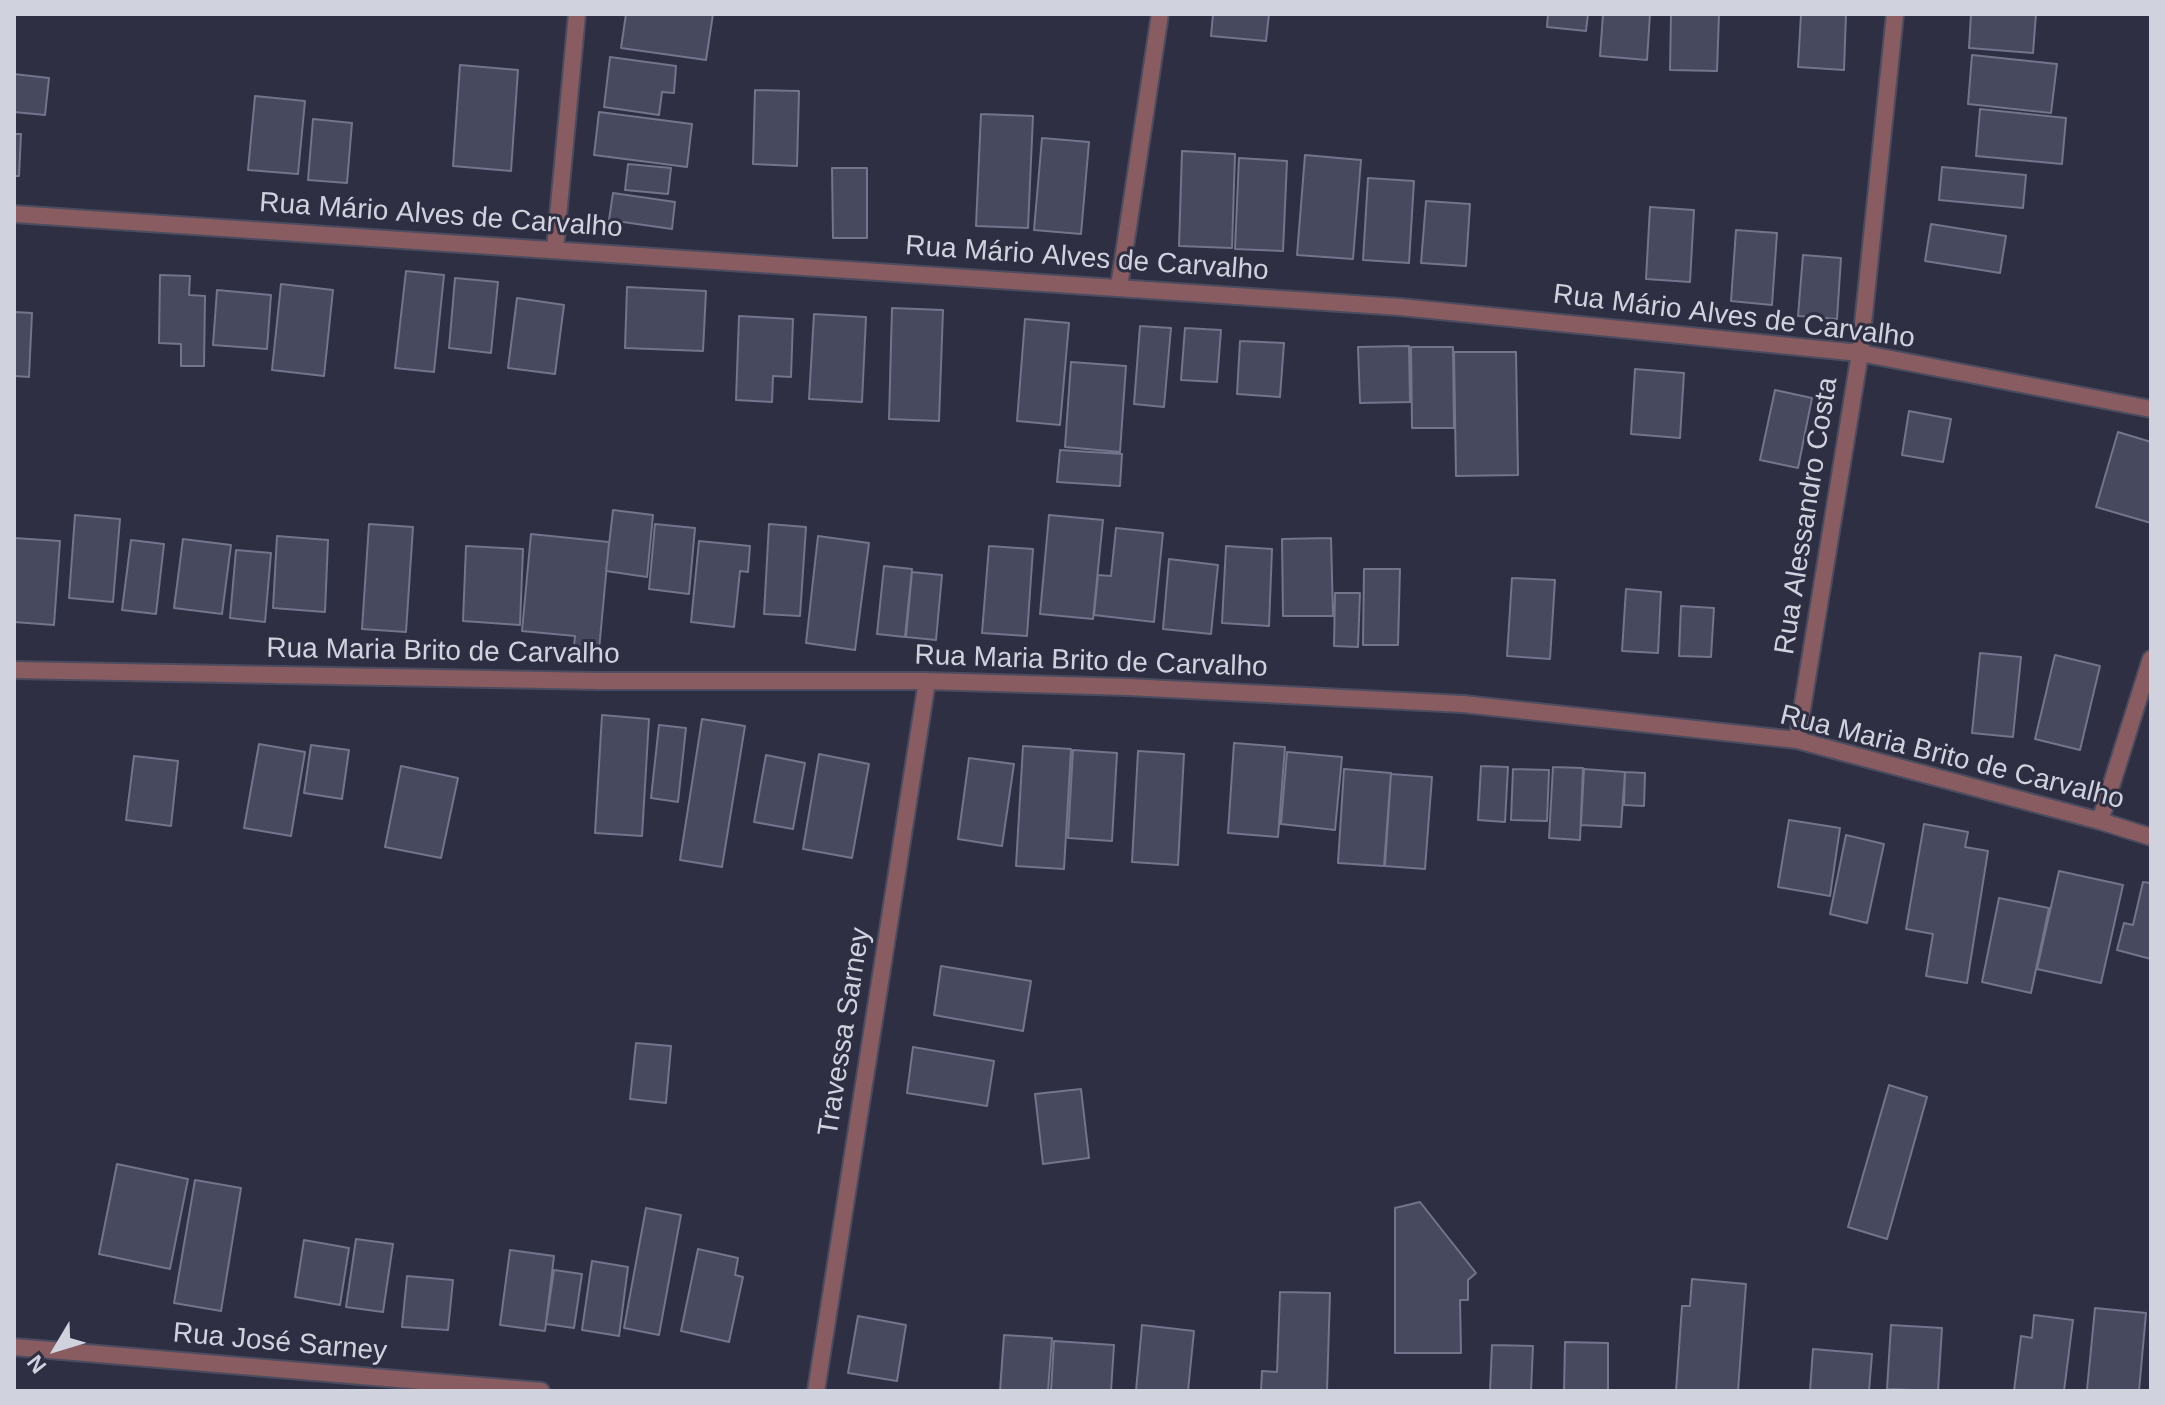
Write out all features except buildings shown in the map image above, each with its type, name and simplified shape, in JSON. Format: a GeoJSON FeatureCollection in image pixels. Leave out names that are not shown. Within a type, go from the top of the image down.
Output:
{"type":"FeatureCollection","features":[{"type":"Feature","properties":{"kind":"street"},"geometry":{"type":"LineString","coordinates":[[555,249],[577,14]]}},
{"type":"Feature","properties":{"kind":"street"},"geometry":{"type":"LineString","coordinates":[[1119,287],[1160,14]]}},
{"type":"Feature","properties":{"kind":"street","name":"Rua Alessandro Costa"},"geometry":{"type":"LineString","coordinates":[[1797,740],[1860,353],[1895,14]]}},
{"type":"Feature","properties":{"kind":"street","name":"Rua Mário Alves de Carvalho"},"geometry":{"type":"LineString","coordinates":[[14,214],[1400,307],[1860,353],[2151,409]]}},
{"type":"Feature","properties":{"kind":"street"},"geometry":{"type":"LineString","coordinates":[[2100,821],[2151,659]]}},
{"type":"Feature","properties":{"kind":"street","name":"Rua Maria Brito de Carvalho"},"geometry":{"type":"LineString","coordinates":[[14,670],[598,681],[927,681],[1128,687],[1463,704],[1797,740],[2151,837]]}},
{"type":"Feature","properties":{"kind":"street","name":"Travessa Sarney"},"geometry":{"type":"LineString","coordinates":[[816,1391],[927,681]]}},
{"type":"Feature","properties":{"kind":"street","name":"Rua José Sarney"},"geometry":{"type":"LineString","coordinates":[[14,1347],[541,1391]]}}]}
